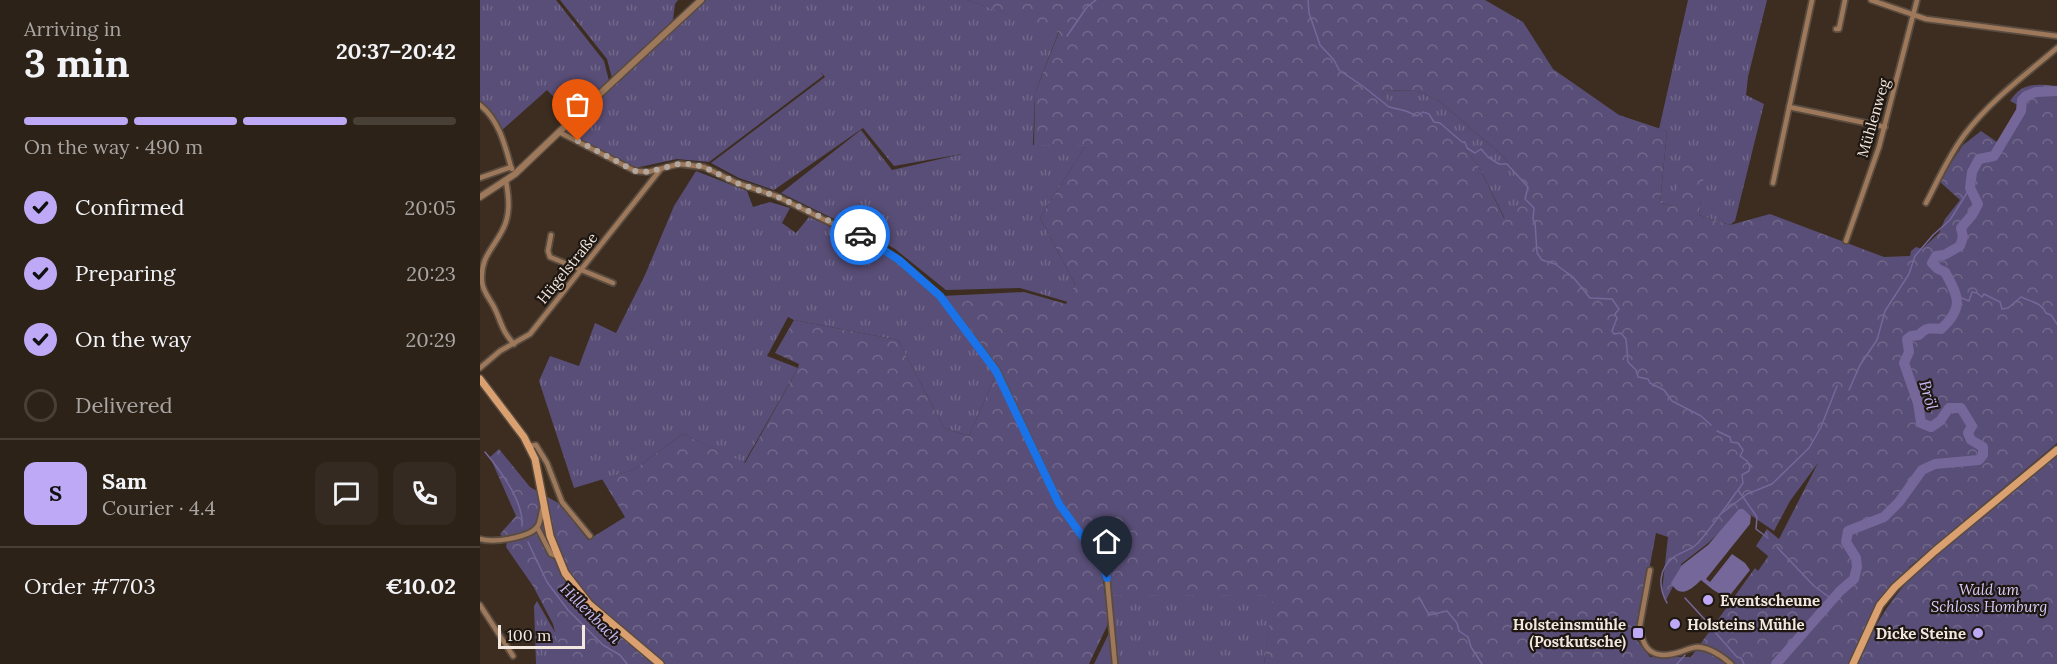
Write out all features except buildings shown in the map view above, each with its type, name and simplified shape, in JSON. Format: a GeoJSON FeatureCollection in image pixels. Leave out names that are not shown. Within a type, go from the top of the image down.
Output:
{"type":"FeatureCollection","features":[{"type":"Feature","properties":{"kind":"main road"},"geometry":{"type":"LineString","coordinates":[[480,379],[529,446],[535,459],[550,536],[565,573],[589,604],[660,664]]}},
{"type":"Feature","properties":{"kind":"main road"},"geometry":{"type":"LineString","coordinates":[[1853,664],[1880,605],[1895,586],[2057,450]]}},
{"type":"Feature","properties":{"kind":"street"},"geometry":{"type":"LineString","coordinates":[[480,197],[515,174],[701,0]]}},
{"type":"Feature","properties":{"kind":"street"},"geometry":{"type":"LineString","coordinates":[[1773,183],[1812,0]]}},
{"type":"Feature","properties":{"kind":"street"},"geometry":{"type":"LineString","coordinates":[[1836,29],[1839,30],[1845,0]]}},
{"type":"Feature","properties":{"kind":"street"},"geometry":{"type":"LineString","coordinates":[[1871,0],[1926,19],[2057,36]]}},
{"type":"Feature","properties":{"kind":"street","name":"Mühlenweg"},"geometry":{"type":"LineString","coordinates":[[1846,241],[1885,127],[1917,0]]}},
{"type":"Feature","properties":{"kind":"street"},"geometry":{"type":"LineString","coordinates":[[1926,203],[1965,134],[2001,94],[2057,48]]}},
{"type":"Feature","properties":{"kind":"street"},"geometry":{"type":"LineString","coordinates":[[480,105],[495,123],[515,174]]}},
{"type":"Feature","properties":{"kind":"street"},"geometry":{"type":"LineString","coordinates":[[1789,107],[1885,127]]}},
{"type":"Feature","properties":{"kind":"street"},"geometry":{"type":"LineString","coordinates":[[560,132],[635,171],[648,172],[679,164],[691,164],[776,196],[857,234],[899,260],[940,296],[996,371],[1059,504],[1103,565],[1107,578],[1115,664]]}},
{"type":"Feature","properties":{"kind":"street"},"geometry":{"type":"LineString","coordinates":[[480,178],[511,167]]}},
{"type":"Feature","properties":{"kind":"street","name":"Hügelstraße"},"geometry":{"type":"LineString","coordinates":[[480,368],[500,351],[530,334],[661,170]]}},
{"type":"Feature","properties":{"kind":"street"},"geometry":{"type":"LineString","coordinates":[[506,181],[509,199],[508,217],[503,231],[484,258],[481,286],[495,308],[501,328],[514,344]]}},
{"type":"Feature","properties":{"kind":"street"},"geometry":{"type":"LineString","coordinates":[[551,235],[550,257],[613,283]]}},
{"type":"Feature","properties":{"kind":"street"},"geometry":{"type":"LineString","coordinates":[[529,446],[536,445],[547,463],[562,502],[590,536]]}},
{"type":"Feature","properties":{"kind":"street"},"geometry":{"type":"LineString","coordinates":[[543,504],[537,527],[551,554],[559,557]]}},
{"type":"Feature","properties":{"kind":"street"},"geometry":{"type":"LineString","coordinates":[[480,538],[498,541],[537,527]]}},
{"type":"Feature","properties":{"kind":"street"},"geometry":{"type":"LineString","coordinates":[[1650,570],[1641,613],[1641,633],[1652,653],[1663,655],[1697,647],[1714,651],[1731,664]]}},
{"type":"Feature","properties":{"kind":"street"},"geometry":{"type":"LineString","coordinates":[[480,605],[513,656]]}},
{"type":"Feature","properties":{"kind":"green space"},"geometry":{"type":"Polygon","coordinates":[[[480,0],[556,0],[604,61],[609,81],[571,115],[547,90],[502,130],[494,116],[480,101],[480,0]]]}},
{"type":"Feature","properties":{"kind":"green space"},"geometry":{"type":"Polygon","coordinates":[[[560,0],[678,0],[675,4],[673,20],[612,78],[607,59],[560,0]]]}},
{"type":"Feature","properties":{"kind":"green space"},"geometry":{"type":"Polygon","coordinates":[[[706,0],[967,0],[1059,31],[1035,93],[1033,145],[1086,145],[1040,218],[1075,284],[1068,302],[1020,288],[946,290],[895,249],[851,224],[832,218],[781,193],[861,130],[892,170],[962,154],[894,166],[863,128],[774,190],[739,178],[711,163],[825,77],[821,72],[823,76],[709,162],[677,159],[635,168],[561,131],[706,0]]]}},
{"type":"Feature","properties":{"kind":"green space"},"geometry":{"type":"Polygon","coordinates":[[[967,0],[1485,0],[1523,22],[1553,69],[1619,115],[1667,131],[1660,203],[1673,206],[1685,156],[1706,159],[1699,215],[1730,225],[1770,214],[1884,257],[1910,256],[1911,251],[1916,247],[1922,249],[1939,233],[1945,219],[1960,200],[1939,181],[1963,145],[1981,131],[1997,142],[2009,127],[2018,105],[2010,101],[2020,90],[2037,85],[2057,86],[2057,443],[1908,568],[1912,567],[1878,605],[1849,664],[1264,664],[1273,595],[1112,595],[1105,564],[1060,504],[1000,373],[942,296],[1024,292],[1066,304],[1075,284],[1040,218],[1086,145],[1034,145],[1035,93],[1059,32],[967,0]],[[1382,90],[1390,104],[1440,116],[1479,167],[1504,218],[1533,195],[1504,157],[1439,101],[1417,91],[1382,90]],[[1818,463],[1790,501],[1774,531],[1743,510],[1707,544],[1681,564],[1682,569],[1666,600],[1662,591],[1668,537],[1656,533],[1636,639],[1650,657],[1691,657],[1755,568],[1758,571],[1767,558],[1768,556],[1756,546],[1767,529],[1779,539],[1818,463]]]}},
{"type":"Feature","properties":{"kind":"green space"},"geometry":{"type":"Polygon","coordinates":[[[1688,0],[1767,0],[1748,77],[1746,95],[1764,104],[1735,221],[1730,225],[1699,215],[1705,159],[1673,206],[1660,203],[1667,131],[1659,129],[1688,0]]]}},
{"type":"Feature","properties":{"kind":"green space"},"geometry":{"type":"Polygon","coordinates":[[[1382,90],[1417,91],[1439,101],[1504,157],[1534,195],[1505,219],[1479,167],[1440,117],[1389,104],[1382,90]]]}},
{"type":"Feature","properties":{"kind":"green space"},"geometry":{"type":"Polygon","coordinates":[[[696,171],[747,191],[753,207],[770,202],[790,208],[782,223],[796,233],[809,217],[854,237],[891,258],[941,298],[996,374],[969,436],[944,428],[898,340],[788,317],[767,356],[798,368],[744,463],[683,434],[633,470],[574,488],[539,381],[550,356],[579,366],[595,323],[616,333],[645,275],[674,206],[696,171]]]}},
{"type":"Feature","properties":{"kind":"green space"},"geometry":{"type":"Polygon","coordinates":[[[794,320],[898,340],[944,428],[969,436],[996,374],[1056,506],[1101,567],[1108,615],[1107,626],[1089,664],[581,664],[557,641],[553,624],[533,586],[506,547],[507,542],[500,534],[516,516],[490,457],[499,449],[530,487],[560,504],[588,540],[625,517],[602,479],[633,470],[683,434],[745,463],[798,368],[799,364],[775,353],[794,320]]]}},
{"type":"Feature","properties":{"kind":"green space","name":"Wald um Schloss Homburg"},"geometry":{"type":"Polygon","coordinates":[[[2057,454],[2057,664],[1858,664],[1884,613],[1899,591],[1919,569],[2057,454]]]}},
{"type":"Feature","properties":{"kind":"green space"},"geometry":{"type":"Polygon","coordinates":[[[1112,595],[1274,595],[1264,664],[1117,664],[1112,595]]]}},
{"type":"Feature","properties":{"kind":"green space"},"geometry":{"type":"Polygon","coordinates":[[[537,601],[560,641],[585,664],[536,664],[534,606],[537,601]]]}},
{"type":"Feature","properties":{"kind":"green space"},"geometry":{"type":"Polygon","coordinates":[[[1111,629],[1113,664],[1094,664],[1111,629]]]}},
{"type":"Feature","properties":{"kind":"shaded area"},"geometry":{"type":"Polygon","coordinates":[[[1739,509],[1743,509],[1751,516],[1750,524],[1706,579],[1710,582],[1732,554],[1745,563],[1750,570],[1731,594],[1718,593],[1701,580],[1686,591],[1678,591],[1674,588],[1671,583],[1682,565],[1708,545],[1739,509]]]}},
{"type":"Feature","properties":{"kind":"waterway"},"geometry":{"type":"LineString","coordinates":[[1067,36],[1087,7],[1096,0]]}},
{"type":"Feature","properties":{"kind":"waterway"},"geometry":{"type":"LineString","coordinates":[[1308,0],[1309,13],[1320,45],[1334,60],[1339,70],[1389,107],[1417,116],[1423,112],[1429,114],[1434,122],[1440,123],[1462,142],[1465,142],[1467,148],[1475,153],[1481,149],[1499,164],[1507,164],[1528,187],[1525,199],[1534,208],[1537,253],[1542,260],[1555,264],[1573,277],[1590,298],[1612,299],[1619,309],[1615,314],[1617,318],[1612,331],[1614,334],[1621,333],[1626,339],[1628,362],[1636,370],[1638,377],[1648,379],[1650,383],[1664,390],[1672,401],[1701,416],[1711,425]]}},
{"type":"Feature","properties":{"kind":"waterway","name":"Bröl"},"geometry":{"type":"LineString","coordinates":[[1776,664],[1840,591],[1854,579],[1857,567],[1856,558],[1846,542],[1848,531],[1884,517],[1899,502],[1922,470],[1935,464],[1979,460],[1983,455],[1983,447],[1971,440],[1968,433],[1972,426],[1961,408],[1949,408],[1940,421],[1931,427],[1921,423],[1918,403],[1904,363],[1909,352],[1907,339],[1919,335],[1926,329],[1941,329],[1956,308],[1956,295],[1950,281],[1945,272],[1932,263],[1936,256],[1944,255],[1960,246],[1963,237],[1961,228],[1978,204],[1970,188],[1972,172],[1979,159],[1994,156],[2021,111],[2022,100],[2026,96],[2036,92],[2057,91]]}},
{"type":"Feature","properties":{"kind":"waterway"},"geometry":{"type":"LineString","coordinates":[[1849,390],[1860,365],[1877,340],[1885,311],[1909,274],[1915,256],[1950,220],[1970,188]]}},
{"type":"Feature","properties":{"kind":"waterway"},"geometry":{"type":"LineString","coordinates":[[1957,296],[1969,301],[1972,292],[1982,297],[1984,294],[2000,302],[2002,309],[2008,308],[2021,297],[2041,307],[2057,324]]}},
{"type":"Feature","properties":{"kind":"waterway"},"geometry":{"type":"LineString","coordinates":[[1722,513],[1747,494],[1772,484],[1809,448],[1821,427],[1837,386]]}},
{"type":"Feature","properties":{"kind":"waterway"},"geometry":{"type":"LineString","coordinates":[[1717,431],[1730,437],[1731,442],[1738,443],[1743,450],[1740,456],[1750,466],[1749,471],[1742,475],[1743,483],[1738,490],[1757,517],[1756,529],[1768,538]]}},
{"type":"Feature","properties":{"kind":"waterway","name":"Hillenbach"},"geometry":{"type":"LineString","coordinates":[[485,452],[504,477],[515,497],[522,517],[522,526]]}},
{"type":"Feature","properties":{"kind":"waterway"},"geometry":{"type":"LineString","coordinates":[[1667,603],[1661,585],[1665,567],[1674,557],[1698,543],[1737,491]]}},
{"type":"Feature","properties":{"kind":"waterway","name":"Hillenbach"},"geometry":{"type":"LineString","coordinates":[[528,542],[547,582],[568,610],[603,645],[620,655],[627,664]]}},
{"type":"Feature","properties":{"kind":"waterway"},"geometry":{"type":"LineString","coordinates":[[1777,547],[1814,586],[1833,600]]}},
{"type":"Feature","properties":{"kind":"waterway"},"geometry":{"type":"LineString","coordinates":[[1419,597],[1429,615],[1447,611],[1457,623],[1459,631],[1468,637],[1471,647],[1482,664]]}},
{"type":"Feature","properties":{"kind":"waterway"},"geometry":{"type":"LineString","coordinates":[[1685,598],[1709,624]]}},
{"type":"Feature","properties":{"kind":"waterway"},"geometry":{"type":"LineString","coordinates":[[1714,631],[1737,657],[1741,658],[1744,664]]}},
{"type":"Feature","properties":{"kind":"waterway"},"geometry":{"type":"LineString","coordinates":[[1677,664],[1685,655]]}},
{"type":"Feature","properties":{"kind":"way so far"},"geometry":{"type":"LineString","coordinates":[[578,141],[635,171],[661,170],[679,164],[704,167],[737,183],[776,196],[860,235]]}},
{"type":"Feature","properties":{"kind":"place","name":"Eventscheune"},"geometry":{"type":"Point","coordinates":[1708,600]}},
{"type":"Feature","properties":{"kind":"place","name":"Holsteins Mühle"},"geometry":{"type":"Point","coordinates":[1675,624]}},
{"type":"Feature","properties":{"kind":"place","name":"Holsteinsmühle (Postkutsche)"},"geometry":{"type":"Point","coordinates":[1638,633]}},
{"type":"Feature","properties":{"kind":"place","name":"Dicke Steine"},"geometry":{"type":"Point","coordinates":[1978,633]}},
{"type":"Feature","properties":{"kind":"route"},"geometry":{"type":"LineString","coordinates":[[860,235],[899,260],[940,296],[996,371],[1059,504],[1103,565],[1107,578]]}}]}
